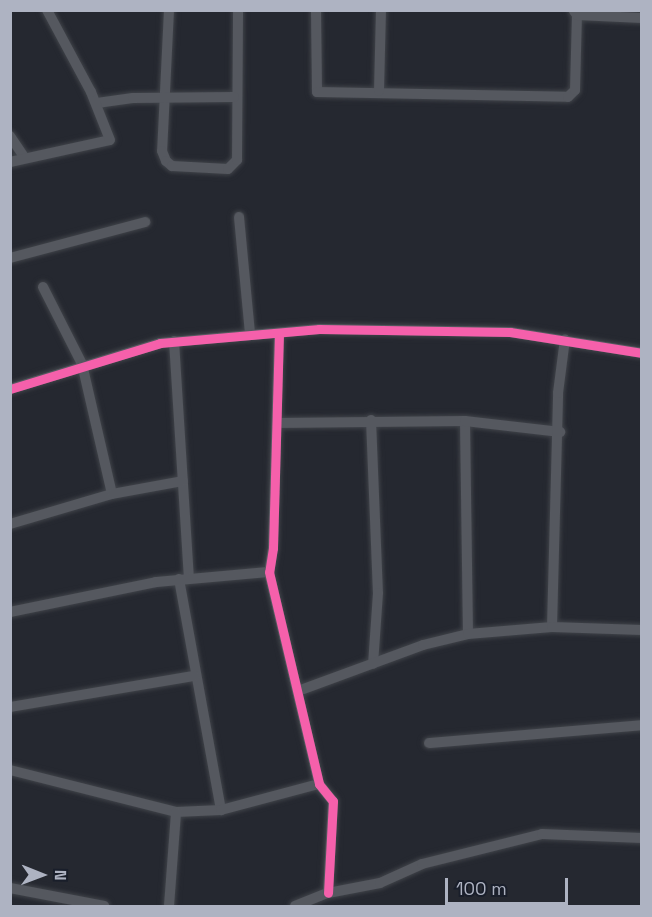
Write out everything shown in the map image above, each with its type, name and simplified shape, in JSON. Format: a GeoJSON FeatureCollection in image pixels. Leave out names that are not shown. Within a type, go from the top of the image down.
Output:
{"type":"FeatureCollection","features":[{"type":"Feature","properties":{"kind":"street"},"geometry":{"type":"LineString","coordinates":[[10,162],[24,157],[106,143],[111,135],[97,103],[47,10]]}},
{"type":"Feature","properties":{"kind":"street"},"geometry":{"type":"LineString","coordinates":[[169,10],[162,151],[166,161],[172,166],[228,169],[237,160],[234,98],[238,10]]}},
{"type":"Feature","properties":{"kind":"street"},"geometry":{"type":"LineString","coordinates":[[316,10],[316,90],[571,96],[575,90],[576,13],[642,18]]}},
{"type":"Feature","properties":{"kind":"street"},"geometry":{"type":"LineString","coordinates":[[379,91],[381,10]]}},
{"type":"Feature","properties":{"kind":"street"},"geometry":{"type":"LineString","coordinates":[[97,103],[234,98]]}},
{"type":"Feature","properties":{"kind":"street"},"geometry":{"type":"LineString","coordinates":[[10,136],[24,157]]}},
{"type":"Feature","properties":{"kind":"street"},"geometry":{"type":"LineString","coordinates":[[239,217],[250,334]]}},
{"type":"Feature","properties":{"kind":"street"},"geometry":{"type":"LineString","coordinates":[[10,258],[145,222]]}},
{"type":"Feature","properties":{"kind":"street"},"geometry":{"type":"LineString","coordinates":[[43,287],[82,364],[112,494]]}},
{"type":"Feature","properties":{"kind":"street"},"geometry":{"type":"LineString","coordinates":[[10,389],[82,364],[174,341],[319,329],[416,328],[510,332],[642,353]]}},
{"type":"Feature","properties":{"kind":"street"},"geometry":{"type":"LineString","coordinates":[[279,333],[273,548],[269,572],[319,784],[333,801],[328,893]]}},
{"type":"Feature","properties":{"kind":"street"},"geometry":{"type":"LineString","coordinates":[[552,627],[560,432],[558,393],[565,339]]}},
{"type":"Feature","properties":{"kind":"street"},"geometry":{"type":"LineString","coordinates":[[174,341],[183,481],[184,579],[194,676],[221,810]]}},
{"type":"Feature","properties":{"kind":"street"},"geometry":{"type":"LineString","coordinates":[[277,423],[371,420],[465,422],[560,432]]}},
{"type":"Feature","properties":{"kind":"street"},"geometry":{"type":"LineString","coordinates":[[371,420],[378,593],[373,664]]}},
{"type":"Feature","properties":{"kind":"street"},"geometry":{"type":"LineString","coordinates":[[465,422],[468,634]]}},
{"type":"Feature","properties":{"kind":"street"},"geometry":{"type":"LineString","coordinates":[[10,524],[112,494],[183,481]]}},
{"type":"Feature","properties":{"kind":"street"},"geometry":{"type":"LineString","coordinates":[[10,612],[184,579],[269,572]]}},
{"type":"Feature","properties":{"kind":"street"},"geometry":{"type":"LineString","coordinates":[[298,691],[468,634],[552,627],[642,630]]}},
{"type":"Feature","properties":{"kind":"street"},"geometry":{"type":"LineString","coordinates":[[10,707],[194,676]]}},
{"type":"Feature","properties":{"kind":"street"},"geometry":{"type":"LineString","coordinates":[[429,743],[642,725]]}},
{"type":"Feature","properties":{"kind":"street"},"geometry":{"type":"LineString","coordinates":[[10,770],[176,812],[221,810],[319,784]]}},
{"type":"Feature","properties":{"kind":"street"},"geometry":{"type":"LineString","coordinates":[[169,906],[176,812]]}},
{"type":"Feature","properties":{"kind":"street"},"geometry":{"type":"LineString","coordinates":[[295,906],[328,893],[380,883],[422,864],[489,845],[542,834],[642,838]]}},
{"type":"Feature","properties":{"kind":"street"},"geometry":{"type":"LineString","coordinates":[[10,888],[104,906]]}},
{"type":"Feature","properties":{"kind":"cycle path"},"geometry":{"type":"LineString","coordinates":[[10,389],[160,343],[319,329],[510,332],[642,353]]}},
{"type":"Feature","properties":{"kind":"cycle path"},"geometry":{"type":"LineString","coordinates":[[279,333],[273,548],[269,572],[319,784],[333,801],[328,893]]}}]}
